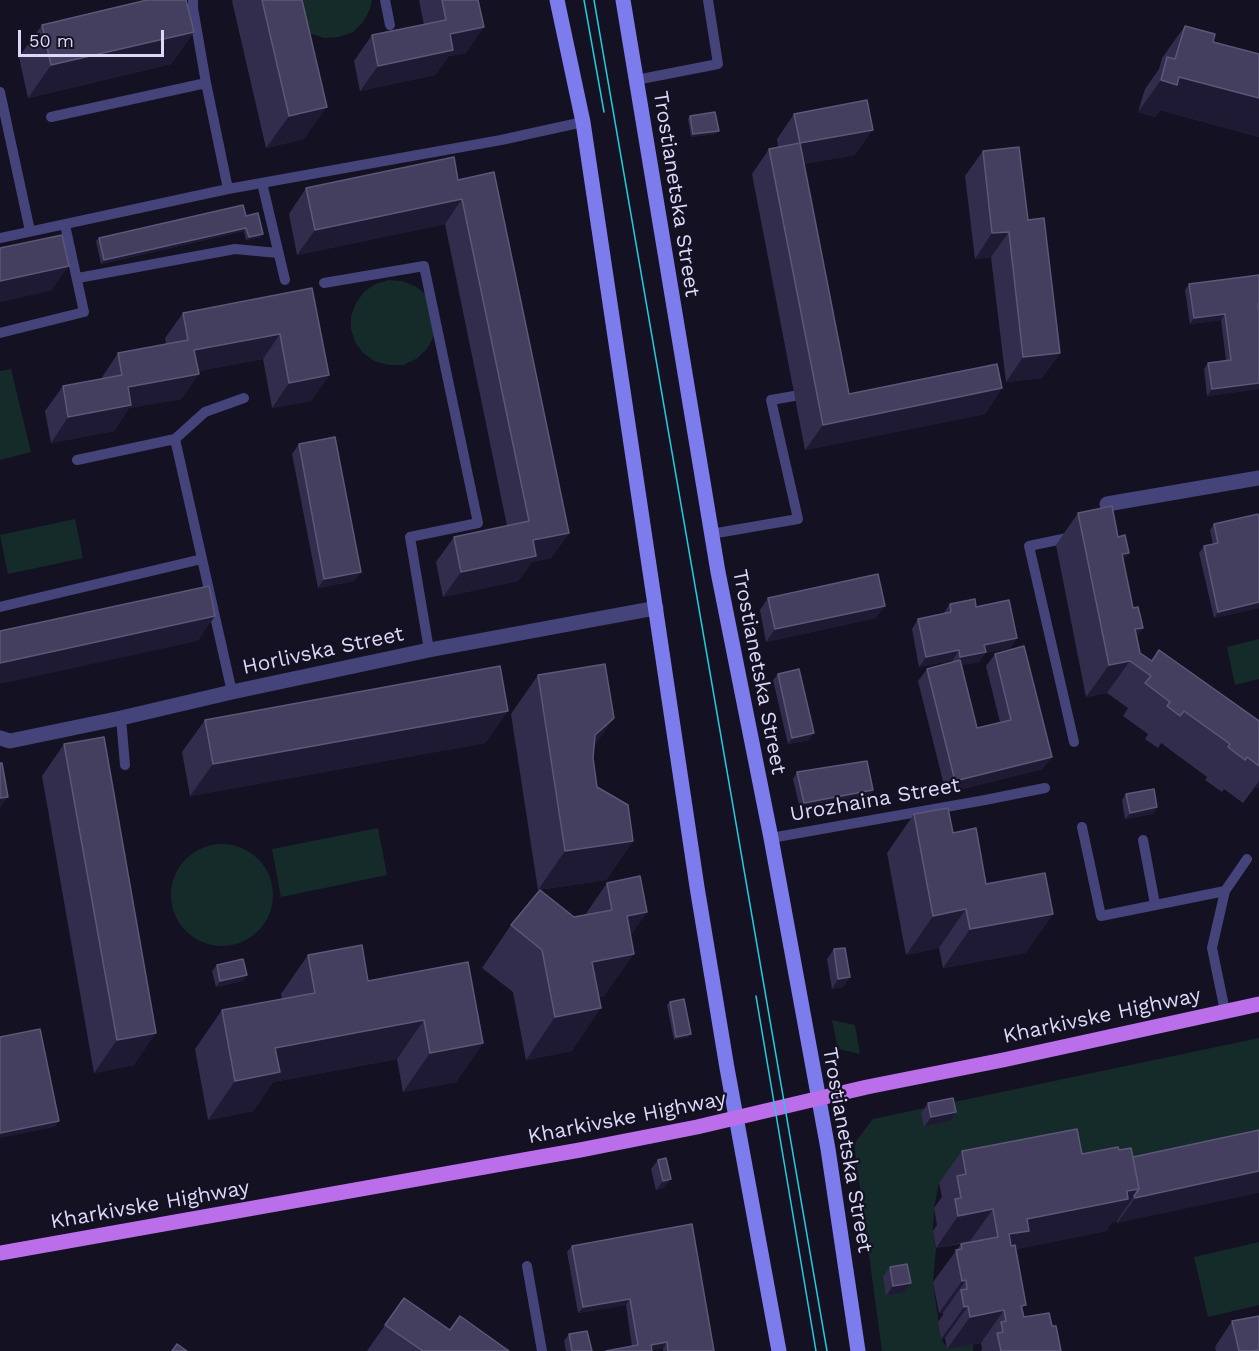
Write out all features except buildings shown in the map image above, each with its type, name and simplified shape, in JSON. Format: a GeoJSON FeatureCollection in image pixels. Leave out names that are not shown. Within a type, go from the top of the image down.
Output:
{"type":"FeatureCollection","features":[{"type":"Feature","properties":{"kind":"main road"},"geometry":{"type":"LineString","coordinates":[[557,0],[583,122],[699,898],[779,1351]]}},
{"type":"Feature","properties":{"kind":"main road","name":"Trostianetska Street"},"geometry":{"type":"LineString","coordinates":[[623,0],[711,534],[819,1098],[858,1351]]}},
{"type":"Feature","properties":{"kind":"main road","name":"Kharkivske Highway"},"geometry":{"type":"LineString","coordinates":[[0,1253],[580,1150],[1259,1004]]}},
{"type":"Feature","properties":{"kind":"street"},"geometry":{"type":"LineString","coordinates":[[1107,508],[1259,478]]}},
{"type":"Feature","properties":{"kind":"street","name":"Horlivska Street"},"geometry":{"type":"LineString","coordinates":[[0,738],[10,741],[429,650],[656,608]]}},
{"type":"Feature","properties":{"kind":"lane"},"geometry":{"type":"LineString","coordinates":[[194,0],[193,8],[206,83],[228,189]]}},
{"type":"Feature","properties":{"kind":"lane"},"geometry":{"type":"LineString","coordinates":[[385,0],[390,25]]}},
{"type":"Feature","properties":{"kind":"lane"},"geometry":{"type":"LineString","coordinates":[[636,80],[718,64],[708,0]]}},
{"type":"Feature","properties":{"kind":"lane"},"geometry":{"type":"LineString","coordinates":[[51,117],[206,83]]}},
{"type":"Feature","properties":{"kind":"lane"},"geometry":{"type":"LineString","coordinates":[[0,92],[30,231]]}},
{"type":"Feature","properties":{"kind":"lane"},"geometry":{"type":"LineString","coordinates":[[0,238],[228,189],[501,140],[583,122]]}},
{"type":"Feature","properties":{"kind":"lane"},"geometry":{"type":"LineString","coordinates":[[262,183],[285,280]]}},
{"type":"Feature","properties":{"kind":"lane"},"geometry":{"type":"LineString","coordinates":[[0,333],[84,312],[65,225]]}},
{"type":"Feature","properties":{"kind":"lane"},"geometry":{"type":"LineString","coordinates":[[78,278],[235,249],[278,253]]}},
{"type":"Feature","properties":{"kind":"lane"},"geometry":{"type":"LineString","coordinates":[[324,283],[424,266],[478,523],[410,537],[429,650]]}},
{"type":"Feature","properties":{"kind":"lane"},"geometry":{"type":"LineString","coordinates":[[711,534],[798,519],[771,400],[794,396]]}},
{"type":"Feature","properties":{"kind":"lane"},"geometry":{"type":"LineString","coordinates":[[77,460],[175,439],[205,412],[244,398]]}},
{"type":"Feature","properties":{"kind":"lane"},"geometry":{"type":"LineString","coordinates":[[175,439],[232,692]]}},
{"type":"Feature","properties":{"kind":"lane"},"geometry":{"type":"LineString","coordinates":[[1074,742],[1029,546],[1086,533]]}},
{"type":"Feature","properties":{"kind":"lane"},"geometry":{"type":"LineString","coordinates":[[0,608],[202,559]]}},
{"type":"Feature","properties":{"kind":"lane"},"geometry":{"type":"LineString","coordinates":[[121,718],[125,765]]}},
{"type":"Feature","properties":{"kind":"lane","name":"Urozhaina Street"},"geometry":{"type":"LineString","coordinates":[[771,838],[1045,788]]}},
{"type":"Feature","properties":{"kind":"lane"},"geometry":{"type":"LineString","coordinates":[[1082,827],[1101,916],[1225,891]]}},
{"type":"Feature","properties":{"kind":"lane"},"geometry":{"type":"LineString","coordinates":[[1143,840],[1155,904]]}},
{"type":"Feature","properties":{"kind":"lane"},"geometry":{"type":"LineString","coordinates":[[1225,1011],[1212,948],[1225,891],[1247,859]]}},
{"type":"Feature","properties":{"kind":"lane"},"geometry":{"type":"LineString","coordinates":[[527,1266],[542,1351]]}},
{"type":"Feature","properties":{"kind":"green space"},"geometry":{"type":"Polygon","coordinates":[[[288,0],[372,0],[363,22],[353,32],[339,37],[325,38],[311,34],[300,26],[288,0]]]}},
{"type":"Feature","properties":{"kind":"green space"},"geometry":{"type":"Polygon","coordinates":[[[389,280],[402,281],[415,286],[426,295],[434,336],[427,349],[416,359],[403,365],[389,365],[374,361],[363,353],[355,342],[351,329],[351,316],[364,292],[375,284],[389,280]]]}},
{"type":"Feature","properties":{"kind":"green space"},"geometry":{"type":"Polygon","coordinates":[[[11,369],[31,452],[0,460],[0,371],[11,369]]]}},
{"type":"Feature","properties":{"kind":"green space"},"geometry":{"type":"Polygon","coordinates":[[[75,519],[83,558],[8,574],[0,535],[75,519]]]}},
{"type":"Feature","properties":{"kind":"green space"},"geometry":{"type":"Polygon","coordinates":[[[1259,639],[1259,679],[1235,685],[1227,647],[1259,639]]]}},
{"type":"Feature","properties":{"kind":"green space"},"geometry":{"type":"Polygon","coordinates":[[[378,828],[387,875],[281,897],[272,849],[378,828]]]}},
{"type":"Feature","properties":{"kind":"green space"},"geometry":{"type":"Polygon","coordinates":[[[222,844],[242,848],[258,859],[269,875],[273,895],[269,915],[258,931],[242,942],[222,946],[202,942],[186,931],[175,915],[171,895],[175,875],[186,859],[202,848],[222,844]]]}},
{"type":"Feature","properties":{"kind":"green space"},"geometry":{"type":"Polygon","coordinates":[[[832,1020],[855,1025],[860,1054],[838,1049],[832,1020]]]}},
{"type":"Feature","properties":{"kind":"green space"},"geometry":{"type":"Polygon","coordinates":[[[1259,1038],[1259,1142],[939,1183],[934,1208],[933,1231],[936,1248],[933,1282],[941,1339],[948,1349],[973,1344],[973,1351],[882,1351],[854,1144],[873,1119],[1259,1038]]]}},
{"type":"Feature","properties":{"kind":"green space"},"geometry":{"type":"Polygon","coordinates":[[[1259,1242],[1259,1305],[1208,1317],[1194,1257],[1259,1242]]]}},
{"type":"Feature","properties":{"kind":"tram line"},"geometry":{"type":"LineString","coordinates":[[584,0],[604,112]]}},
{"type":"Feature","properties":{"kind":"tram line"},"geometry":{"type":"LineString","coordinates":[[594,0],[827,1351]]}},
{"type":"Feature","properties":{"kind":"tram line"},"geometry":{"type":"LineString","coordinates":[[756,996],[816,1351]]}}]}
